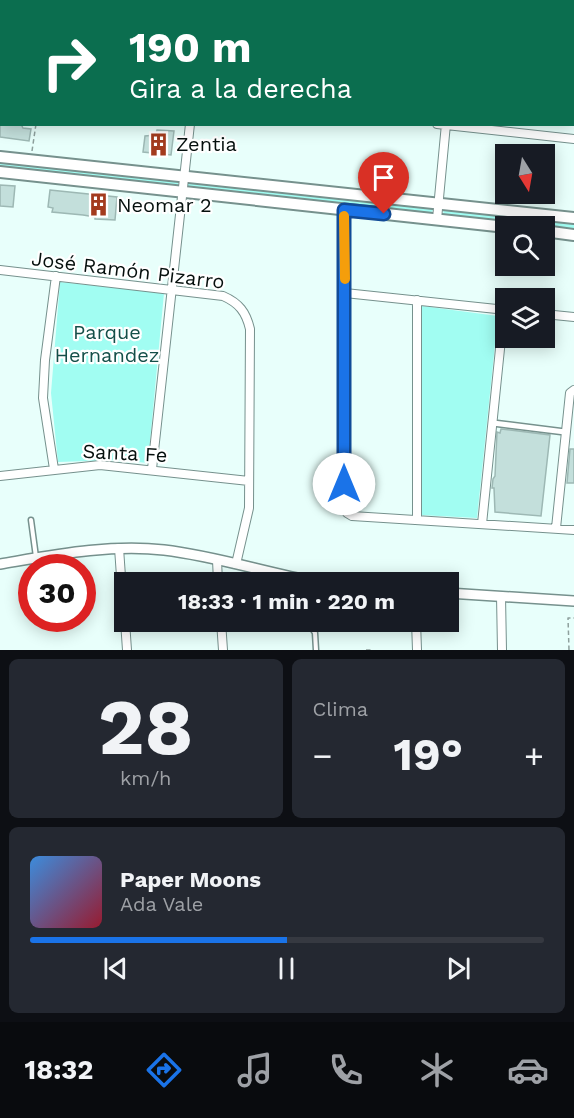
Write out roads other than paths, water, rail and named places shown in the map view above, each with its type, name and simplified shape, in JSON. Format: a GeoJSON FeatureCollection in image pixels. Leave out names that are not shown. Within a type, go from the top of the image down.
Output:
{"type":"FeatureCollection","features":[{"type":"Feature","properties":{"kind":"main road"},"geometry":{"type":"LineString","coordinates":[[0,157],[574,218]]}},
{"type":"Feature","properties":{"kind":"main road"},"geometry":{"type":"LineString","coordinates":[[0,172],[495,226]]}},
{"type":"Feature","properties":{"kind":"main road"},"geometry":{"type":"LineString","coordinates":[[555,232],[574,235]]}},
{"type":"Feature","properties":{"kind":"street"},"geometry":{"type":"LineString","coordinates":[[153,469],[190,126]]}},
{"type":"Feature","properties":{"kind":"street"},"geometry":{"type":"LineString","coordinates":[[437,219],[446,126]]}},
{"type":"Feature","properties":{"kind":"street"},"geometry":{"type":"LineString","coordinates":[[455,126],[574,139]]}},
{"type":"Feature","properties":{"kind":"street"},"geometry":{"type":"LineString","coordinates":[[344,210],[344,508],[347,513],[352,516],[574,530]]}},
{"type":"Feature","properties":{"kind":"street","name":"José Ramón Pizarro"},"geometry":{"type":"LineString","coordinates":[[0,270],[223,296],[235,301],[247,317],[250,329],[248,516],[236,564]]}},
{"type":"Feature","properties":{"kind":"street"},"geometry":{"type":"LineString","coordinates":[[54,469],[43,398],[45,360],[56,276]]}},
{"type":"Feature","properties":{"kind":"street"},"geometry":{"type":"LineString","coordinates":[[345,293],[495,309]]}},
{"type":"Feature","properties":{"kind":"street"},"geometry":{"type":"LineString","coordinates":[[417,300],[417,520]]}},
{"type":"Feature","properties":{"kind":"street"},"geometry":{"type":"LineString","coordinates":[[555,315],[574,317]]}},
{"type":"Feature","properties":{"kind":"street"},"geometry":{"type":"LineString","coordinates":[[482,524],[501,348]]}},
{"type":"Feature","properties":{"kind":"street"},"geometry":{"type":"LineString","coordinates":[[556,528],[570,393],[574,390]]}},
{"type":"Feature","properties":{"kind":"street"},"geometry":{"type":"LineString","coordinates":[[493,423],[565,432]]}},
{"type":"Feature","properties":{"kind":"street","name":"Santa Fe"},"geometry":{"type":"LineString","coordinates":[[0,476],[100,465],[249,480]]}},
{"type":"Feature","properties":{"kind":"street"},"geometry":{"type":"LineString","coordinates":[[119,548],[121,572]]}},
{"type":"Feature","properties":{"kind":"street"},"geometry":{"type":"LineString","coordinates":[[60,554],[119,548],[163,550],[267,572]]}},
{"type":"Feature","properties":{"kind":"street"},"geometry":{"type":"LineString","coordinates":[[217,560],[218,572]]}},
{"type":"Feature","properties":{"kind":"street"},"geometry":{"type":"LineString","coordinates":[[0,564],[18,561]]}},
{"type":"Feature","properties":{"kind":"street"},"geometry":{"type":"LineString","coordinates":[[459,594],[574,601]]}},
{"type":"Feature","properties":{"kind":"street"},"geometry":{"type":"LineString","coordinates":[[501,596],[502,650]]}},
{"type":"Feature","properties":{"kind":"street"},"geometry":{"type":"LineString","coordinates":[[126,632],[127,650]]}},
{"type":"Feature","properties":{"kind":"street"},"geometry":{"type":"LineString","coordinates":[[221,632],[223,650]]}},
{"type":"Feature","properties":{"kind":"street"},"geometry":{"type":"LineString","coordinates":[[416,632],[417,650]]}},
{"type":"Feature","properties":{"kind":"lane"},"geometry":{"type":"LineString","coordinates":[[31,520],[35,554]]}},
{"type":"Feature","properties":{"kind":"lane"},"geometry":{"type":"LineString","coordinates":[[314,632],[316,650]]}},
{"type":"Feature","properties":{"kind":"place","name":"Zentia"},"geometry":{"type":"Point","coordinates":[158,144]}},
{"type":"Feature","properties":{"kind":"place","name":"Neomar 2"},"geometry":{"type":"Point","coordinates":[99,205]}},
{"type":"Feature","properties":{"kind":"park label","name":"Parque Hernandez"},"geometry":{"type":"Point","coordinates":[107,344]}}]}
